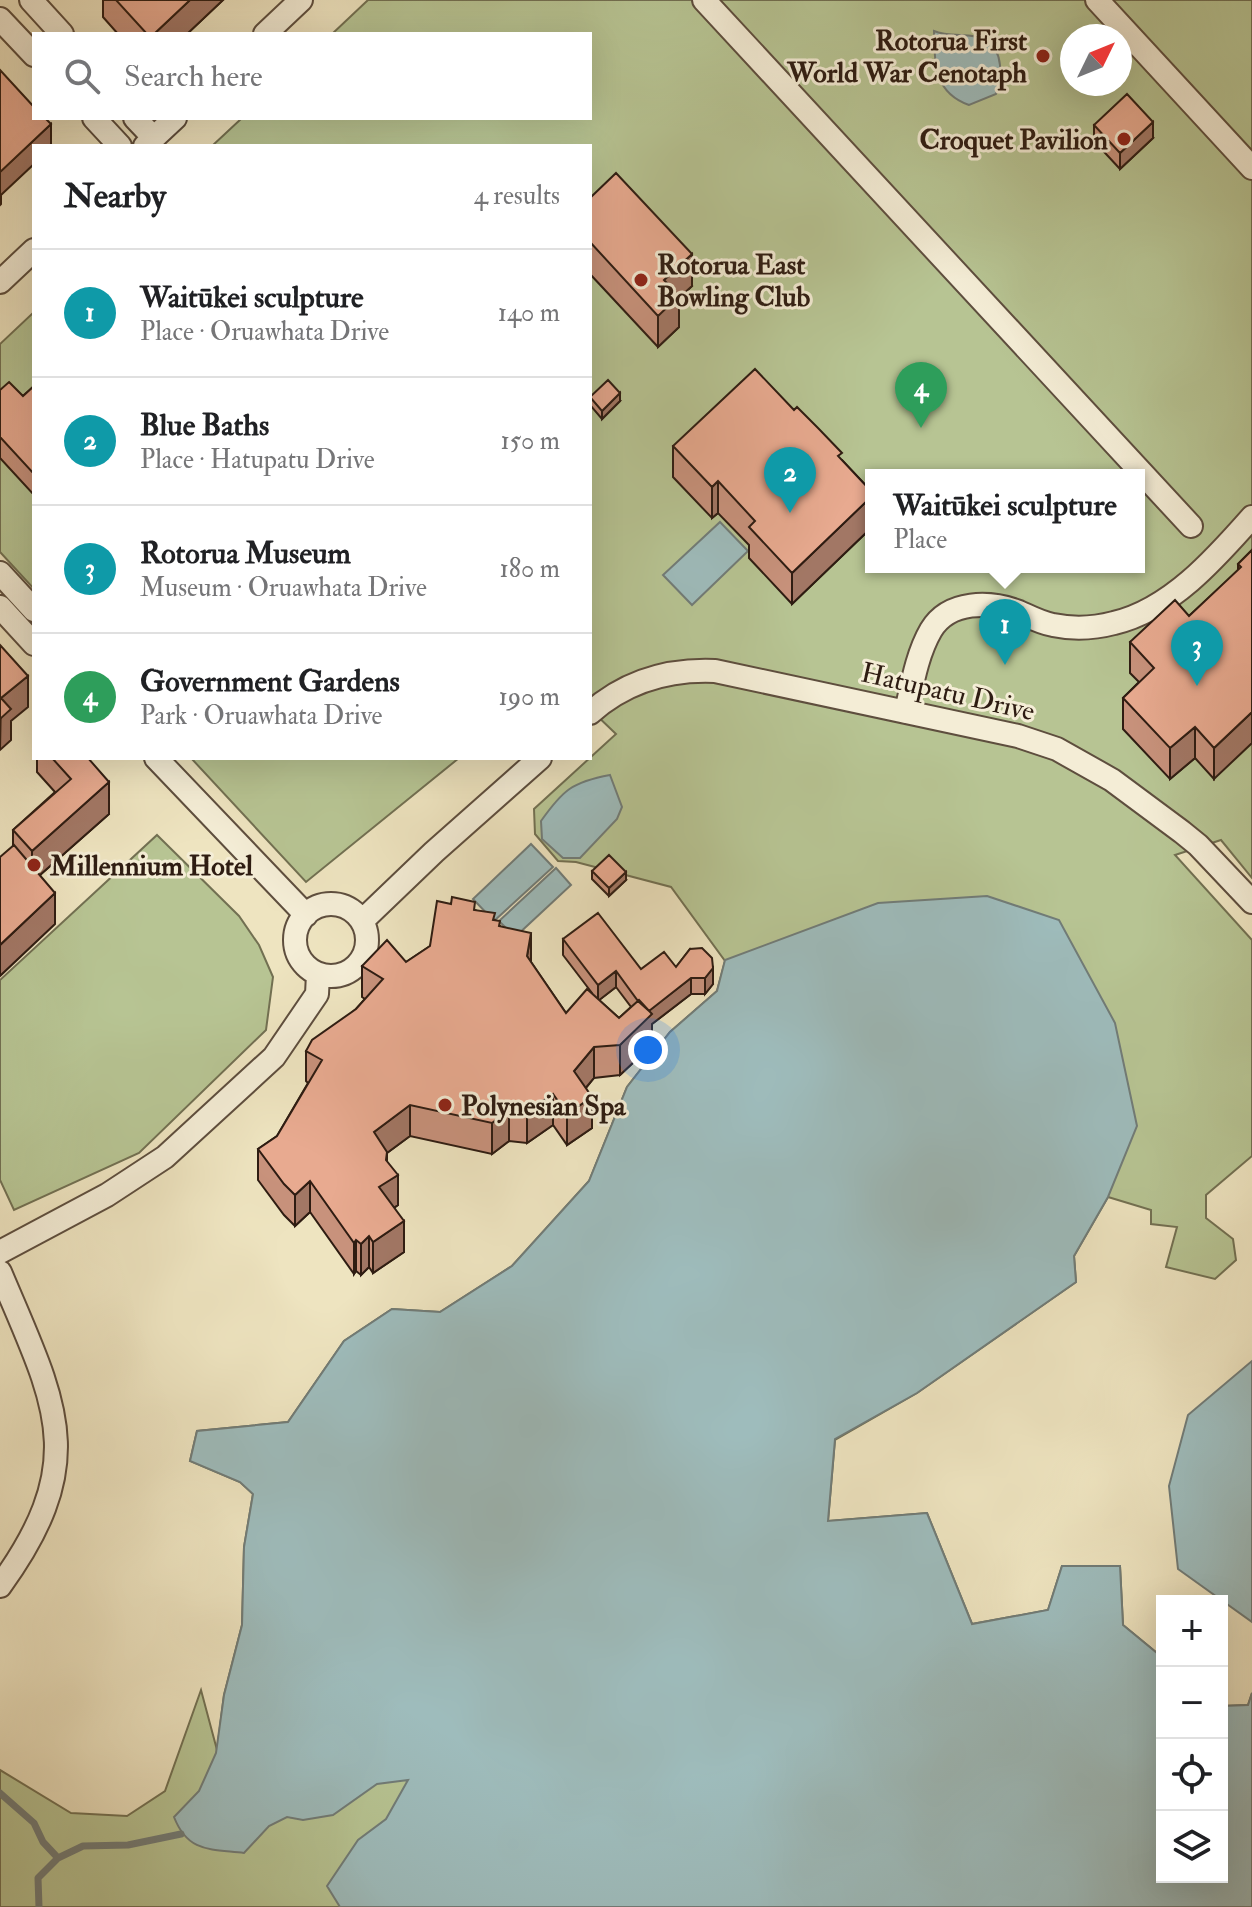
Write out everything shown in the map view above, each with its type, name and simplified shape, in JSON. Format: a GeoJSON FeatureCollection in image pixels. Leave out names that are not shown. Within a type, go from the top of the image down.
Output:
{"type":"FeatureCollection","features":[{"type":"Feature","properties":{"kind":"street"},"geometry":{"type":"LineString","coordinates":[[31,0],[60,32]]}},
{"type":"Feature","properties":{"kind":"street"},"geometry":{"type":"LineString","coordinates":[[267,32],[301,0]]}},
{"type":"Feature","properties":{"kind":"street"},"geometry":{"type":"LineString","coordinates":[[704,0],[1138,469]]}},
{"type":"Feature","properties":{"kind":"street"},"geometry":{"type":"LineString","coordinates":[[1097,0],[1252,168]]}},
{"type":"Feature","properties":{"kind":"street"},"geometry":{"type":"LineString","coordinates":[[0,19],[32,53]]}},
{"type":"Feature","properties":{"kind":"street"},"geometry":{"type":"LineString","coordinates":[[96,120],[118,144]]}},
{"type":"Feature","properties":{"kind":"street"},"geometry":{"type":"LineString","coordinates":[[136,120],[149,142],[173,120]]}},
{"type":"Feature","properties":{"kind":"street"},"geometry":{"type":"LineString","coordinates":[[0,282],[32,252]]}},
{"type":"Feature","properties":{"kind":"street"},"geometry":{"type":"LineString","coordinates":[[1145,476],[1191,526]]}},
{"type":"Feature","properties":{"kind":"street"},"geometry":{"type":"LineString","coordinates":[[906,712],[925,642],[945,615],[967,607],[990,605],[1054,626],[1092,627],[1123,620],[1150,610],[1169,598],[1252,517]]}},
{"type":"Feature","properties":{"kind":"street"},"geometry":{"type":"LineString","coordinates":[[0,573],[32,608]]}},
{"type":"Feature","properties":{"kind":"street"},"geometry":{"type":"LineString","coordinates":[[0,607],[32,642]]}},
{"type":"Feature","properties":{"kind":"street","name":"Hatupatu Drive"},"geometry":{"type":"LineString","coordinates":[[592,712],[627,686],[654,677],[698,670],[715,671],[1018,736],[1074,757],[1112,780],[1190,838],[1252,902]]}},
{"type":"Feature","properties":{"kind":"street"},"geometry":{"type":"LineString","coordinates":[[158,760],[306,915]]}},
{"type":"Feature","properties":{"kind":"street"},"geometry":{"type":"LineString","coordinates":[[362,921],[538,760]]}},
{"type":"Feature","properties":{"kind":"street"},"geometry":{"type":"LineString","coordinates":[[335,904],[355,913],[367,932],[368,944],[357,966],[336,976],[318,974],[304,964],[296,945],[296,934],[306,915],[314,908],[335,904]]}},
{"type":"Feature","properties":{"kind":"street"},"geometry":{"type":"LineString","coordinates":[[0,1252],[118,1189],[165,1157],[274,1057],[317,994],[318,974]]}},
{"type":"Feature","properties":{"kind":"street"},"geometry":{"type":"LineString","coordinates":[[0,1272],[43,1375],[56,1434],[57,1466],[52,1490],[35,1530],[0,1586]]}},
{"type":"Feature","properties":{"kind":"green space"},"geometry":{"type":"Polygon","coordinates":[[[368,0],[1252,0],[1252,878],[1221,840],[1175,855],[1252,940],[1252,1156],[1206,1195],[1206,1218],[1233,1239],[1236,1260],[1215,1279],[1166,1267],[1177,1227],[1151,1224],[1151,1210],[1108,1197],[1074,1256],[1076,1282],[917,1393],[835,1440],[828,1521],[927,1513],[972,1624],[1048,1610],[1062,1566],[1120,1566],[1123,1625],[1156,1652],[1156,1883],[1228,1883],[1228,1706],[1248,1705],[1252,1693],[1252,1907],[0,1907],[0,1770],[71,1813],[127,1816],[165,1791],[201,1690],[217,1750],[224,1695],[242,1625],[244,1547],[253,1494],[240,1482],[190,1461],[197,1431],[288,1422],[344,1341],[392,1309],[440,1312],[512,1266],[589,1181],[627,1087],[670,1032],[717,991],[725,961],[671,887],[576,862],[558,861],[535,834],[534,809],[588,760],[592,760],[592,756],[616,734],[592,711],[592,144],[214,144],[240,120],[592,120],[592,32],[334,32],[368,0]]]}},
{"type":"Feature","properties":{"kind":"green space"},"geometry":{"type":"Polygon","coordinates":[[[32,314],[32,587],[0,552],[0,344],[32,314]]]}},
{"type":"Feature","properties":{"kind":"green space"},"geometry":{"type":"Polygon","coordinates":[[[193,760],[457,760],[306,882],[193,760]]]}},
{"type":"Feature","properties":{"kind":"green space"},"geometry":{"type":"Polygon","coordinates":[[[157,835],[239,916],[259,945],[273,977],[266,1030],[139,1153],[14,1210],[0,1180],[0,980],[157,835]]]}},
{"type":"Feature","properties":{"kind":"water"},"geometry":{"type":"Polygon","coordinates":[[[934,31],[968,35],[992,45],[1000,65],[996,94],[969,105],[948,92],[938,75],[934,31]]]}},
{"type":"Feature","properties":{"kind":"water"},"geometry":{"type":"Polygon","coordinates":[[[720,522],[748,551],[692,605],[663,575],[720,522]]]}},
{"type":"Feature","properties":{"kind":"water"},"geometry":{"type":"Polygon","coordinates":[[[610,775],[622,807],[617,819],[580,858],[563,858],[542,839],[541,821],[556,802],[577,784],[610,775]]]}},
{"type":"Feature","properties":{"kind":"water"},"geometry":{"type":"Polygon","coordinates":[[[531,844],[553,867],[494,921],[473,899],[531,844]]]}},
{"type":"Feature","properties":{"kind":"water"},"geometry":{"type":"Polygon","coordinates":[[[556,868],[571,885],[515,937],[499,921],[556,868]]]}},
{"type":"Feature","properties":{"kind":"water"},"geometry":{"type":"Polygon","coordinates":[[[987,896],[1059,920],[1115,1023],[1137,1126],[1108,1197],[1074,1256],[1076,1282],[917,1393],[835,1439],[828,1521],[927,1513],[972,1624],[1048,1610],[1062,1566],[1120,1566],[1123,1625],[1156,1652],[1156,1883],[1228,1883],[1228,1706],[1248,1705],[1252,1693],[1252,1907],[340,1907],[327,1886],[358,1840],[386,1819],[408,1780],[377,1784],[333,1815],[303,1820],[287,1817],[269,1826],[244,1853],[211,1849],[194,1843],[186,1837],[174,1817],[199,1791],[216,1753],[224,1695],[242,1625],[244,1547],[253,1494],[240,1482],[190,1461],[197,1431],[288,1422],[344,1341],[392,1309],[440,1312],[512,1266],[589,1181],[627,1087],[670,1032],[717,991],[725,960],[878,903],[987,896]]]}},
{"type":"Feature","properties":{"kind":"water"},"geometry":{"type":"Polygon","coordinates":[[[1252,1361],[1252,1622],[1228,1605],[1228,1595],[1214,1595],[1178,1569],[1169,1486],[1188,1415],[1252,1361]]]}},
{"type":"Feature","properties":{"kind":"building"},"geometry":{"type":"Polygon","coordinates":[[[116,0],[190,0],[156,32],[145,32],[116,0]]]}},
{"type":"Feature","properties":{"kind":"building"},"geometry":{"type":"Polygon","coordinates":[[[0,70],[32,105],[32,120],[47,120],[51,124],[0,172],[0,70]]]}},
{"type":"Feature","properties":{"kind":"building"},"geometry":{"type":"Polygon","coordinates":[[[1125,96],[1129,96],[1153,122],[1120,153],[1094,125],[1125,96]]]}},
{"type":"Feature","properties":{"kind":"building","name":"Rotorua East Bowling Club"},"geometry":{"type":"Polygon","coordinates":[[[616,173],[692,254],[664,280],[679,296],[658,316],[592,244],[592,196],[616,173]]]}},
{"type":"Feature","properties":{"kind":"building"},"geometry":{"type":"Polygon","coordinates":[[[755,369],[794,410],[797,407],[842,453],[838,456],[865,485],[865,503],[792,573],[749,527],[755,521],[718,481],[712,487],[673,446],[755,369]]]}},
{"type":"Feature","properties":{"kind":"building"},"geometry":{"type":"Polygon","coordinates":[[[608,380],[620,393],[602,411],[592,395],[608,380]]]}},
{"type":"Feature","properties":{"kind":"building"},"geometry":{"type":"Polygon","coordinates":[[[9,382],[23,396],[32,388],[32,472],[0,437],[0,390],[9,382]]]}},
{"type":"Feature","properties":{"kind":"building"},"geometry":{"type":"Polygon","coordinates":[[[1252,550],[1252,712],[1214,748],[1195,727],[1170,748],[1123,698],[1154,668],[1130,642],[1175,600],[1189,616],[1241,567],[1238,564],[1252,550]]]}},
{"type":"Feature","properties":{"kind":"building"},"geometry":{"type":"Polygon","coordinates":[[[0,645],[28,676],[1,698],[11,709],[0,719],[0,645]]]}},
{"type":"Feature","properties":{"kind":"building"},"geometry":{"type":"Polygon","coordinates":[[[54,760],[90,760],[109,782],[32,851],[13,830],[71,779],[54,760]]]}},
{"type":"Feature","properties":{"kind":"building"},"geometry":{"type":"Polygon","coordinates":[[[14,845],[55,893],[0,945],[0,857],[14,845]]]}},
{"type":"Feature","properties":{"kind":"building"},"geometry":{"type":"Polygon","coordinates":[[[609,855],[626,872],[609,888],[592,871],[609,855]]]}},
{"type":"Feature","properties":{"kind":"building","name":"Polynesian Spa"},"geometry":{"type":"Polygon","coordinates":[[[452,897],[475,902],[474,910],[495,913],[493,920],[500,921],[499,926],[531,933],[527,956],[566,1013],[587,989],[619,1018],[639,1000],[652,1014],[620,1045],[594,1047],[574,1071],[592,1097],[567,1114],[553,1094],[527,1112],[509,1110],[492,1123],[410,1105],[374,1132],[387,1152],[386,1160],[398,1175],[379,1187],[404,1221],[373,1242],[369,1236],[361,1244],[356,1240],[354,1243],[310,1181],[295,1195],[258,1149],[277,1136],[322,1060],[306,1051],[312,1040],[356,1009],[383,979],[362,966],[387,940],[406,962],[430,946],[437,901],[451,904],[452,897]]]}},
{"type":"Feature","properties":{"kind":"building"},"geometry":{"type":"Polygon","coordinates":[[[598,913],[641,969],[664,952],[676,967],[690,949],[702,948],[712,958],[713,968],[705,978],[691,978],[649,1011],[616,971],[598,985],[563,939],[598,913]]]}},
{"type":"Feature","properties":{"kind":"waterway"},"geometry":{"type":"LineString","coordinates":[[0,1793],[34,1823],[43,1842],[58,1858]]}},
{"type":"Feature","properties":{"kind":"waterway"},"geometry":{"type":"LineString","coordinates":[[39,1907],[38,1878],[58,1858],[83,1846],[128,1845],[181,1834]]}},
{"type":"Feature","properties":{"kind":"place","name":"Rotorua First World War Cenotaph"},"geometry":{"type":"Point","coordinates":[1043,56]}},
{"type":"Feature","properties":{"kind":"place","name":"Croquet Pavilion"},"geometry":{"type":"Point","coordinates":[1124,139]}},
{"type":"Feature","properties":{"kind":"place","name":"Rotorua East Bowling Club"},"geometry":{"type":"Point","coordinates":[641,280]}},
{"type":"Feature","properties":{"kind":"place","name":"Government Gardens"},"geometry":{"type":"Point","coordinates":[921,428]}},
{"type":"Feature","properties":{"kind":"place","name":"Blue Baths"},"geometry":{"type":"Point","coordinates":[790,513]}},
{"type":"Feature","properties":{"kind":"place","name":"Waitūkei sculpture"},"geometry":{"type":"Point","coordinates":[1005,665]}},
{"type":"Feature","properties":{"kind":"place","name":"Rotorua Museum"},"geometry":{"type":"Point","coordinates":[1197,686]}},
{"type":"Feature","properties":{"kind":"place","name":"Millennium Hotel"},"geometry":{"type":"Point","coordinates":[34,865]}},
{"type":"Feature","properties":{"kind":"place","name":"Polynesian Spa"},"geometry":{"type":"Point","coordinates":[445,1105]}}]}
